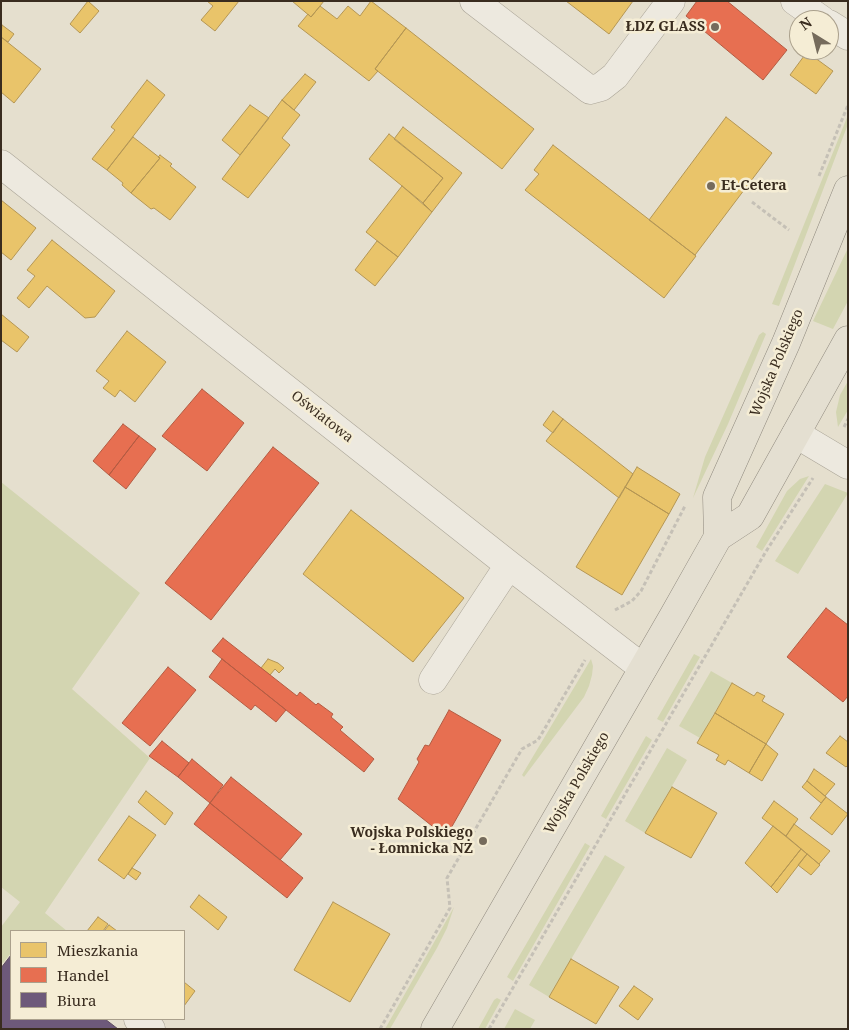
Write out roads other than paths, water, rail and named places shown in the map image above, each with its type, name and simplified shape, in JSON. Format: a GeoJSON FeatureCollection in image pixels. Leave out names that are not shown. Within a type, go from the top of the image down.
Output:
{"type":"FeatureCollection","features":[{"type":"Feature","properties":{"kind":"main road","name":"Wojska Polskiego"},"geometry":{"type":"LineString","coordinates":[[718,537],[717,497],[786,343],[848,190]]}},
{"type":"Feature","properties":{"kind":"main road","name":"Wojska Polskiego"},"geometry":{"type":"LineString","coordinates":[[435,1029],[718,537],[750,516],[848,340]]}},
{"type":"Feature","properties":{"kind":"street"},"geometry":{"type":"LineString","coordinates":[[474,1],[590,90],[601,87],[615,76],[671,1]]}},
{"type":"Feature","properties":{"kind":"street"},"geometry":{"type":"LineString","coordinates":[[795,1],[808,10]]}},
{"type":"Feature","properties":{"kind":"street","name":"Oświatowa"},"geometry":{"type":"LineString","coordinates":[[1,164],[644,668]]}},
{"type":"Feature","properties":{"kind":"street"},"geometry":{"type":"LineString","coordinates":[[796,434],[848,465]]}},
{"type":"Feature","properties":{"kind":"street"},"geometry":{"type":"LineString","coordinates":[[433,680],[509,564]]}},
{"type":"Feature","properties":{"kind":"street"},"geometry":{"type":"LineString","coordinates":[[139,1020],[151,1029]]}},
{"type":"Feature","properties":{"kind":"place","name":"ŁDZ GLASS"},"geometry":{"type":"Point","coordinates":[715,27]}},
{"type":"Feature","properties":{"kind":"place","name":"Et-Cetera"},"geometry":{"type":"Point","coordinates":[711,186]}},
{"type":"Feature","properties":{"kind":"place","name":"Wojska Polskiego - Łomnicka NŻ"},"geometry":{"type":"Point","coordinates":[483,841]}}]}
